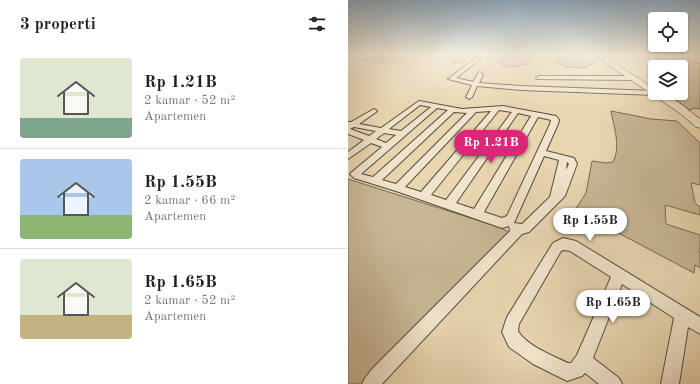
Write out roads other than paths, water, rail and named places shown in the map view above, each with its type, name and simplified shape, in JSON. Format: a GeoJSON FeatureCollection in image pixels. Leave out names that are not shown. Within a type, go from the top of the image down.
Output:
{"type":"FeatureCollection","features":[{"type":"Feature","properties":{"kind":"street"},"geometry":{"type":"LineString","coordinates":[[459,73],[451,79],[476,84],[541,89],[648,93]]}},
{"type":"Feature","properties":{"kind":"street"},"geometry":{"type":"LineString","coordinates":[[624,73],[648,88]]}},
{"type":"Feature","properties":{"kind":"street"},"geometry":{"type":"LineString","coordinates":[[469,98],[480,74]]}},
{"type":"Feature","properties":{"kind":"street"},"geometry":{"type":"LineString","coordinates":[[539,78],[632,78]]}},
{"type":"Feature","properties":{"kind":"street"},"geometry":{"type":"LineString","coordinates":[[666,100],[685,112],[700,125]]}},
{"type":"Feature","properties":{"kind":"street"},"geometry":{"type":"LineString","coordinates":[[348,156],[419,103],[452,110],[497,108],[517,110],[550,117],[555,120],[511,219],[513,226]]}},
{"type":"Feature","properties":{"kind":"street"},"geometry":{"type":"LineString","coordinates":[[436,106],[386,146],[355,174],[357,176],[398,188],[448,206],[502,223],[525,228],[564,188],[573,164],[571,160],[540,152]]}},
{"type":"Feature","properties":{"kind":"street"},"geometry":{"type":"LineString","coordinates":[[423,197],[497,108]]}},
{"type":"Feature","properties":{"kind":"street"},"geometry":{"type":"LineString","coordinates":[[375,181],[452,110]]}},
{"type":"Feature","properties":{"kind":"street"},"geometry":{"type":"LineString","coordinates":[[398,188],[474,110]]}},
{"type":"Feature","properties":{"kind":"street"},"geometry":{"type":"LineString","coordinates":[[448,206],[517,110]]}},
{"type":"Feature","properties":{"kind":"street"},"geometry":{"type":"LineString","coordinates":[[477,214],[536,114]]}},
{"type":"Feature","properties":{"kind":"street"},"geometry":{"type":"LineString","coordinates":[[349,126],[402,134]]}},
{"type":"Feature","properties":{"kind":"street"},"geometry":{"type":"LineString","coordinates":[[349,126],[370,139],[386,146]]}},
{"type":"Feature","properties":{"kind":"street"},"geometry":{"type":"LineString","coordinates":[[371,384],[513,226]]}},
{"type":"Feature","properties":{"kind":"street"},"geometry":{"type":"LineString","coordinates":[[618,276],[583,361],[576,370],[567,372],[539,358],[515,341],[510,332],[512,322],[557,247],[563,244],[572,245],[618,276],[700,326]]}},
{"type":"Feature","properties":{"kind":"street"},"geometry":{"type":"LineString","coordinates":[[670,384],[682,315]]}},
{"type":"Feature","properties":{"kind":"street"},"geometry":{"type":"LineString","coordinates":[[583,361],[613,384]]}}]}
